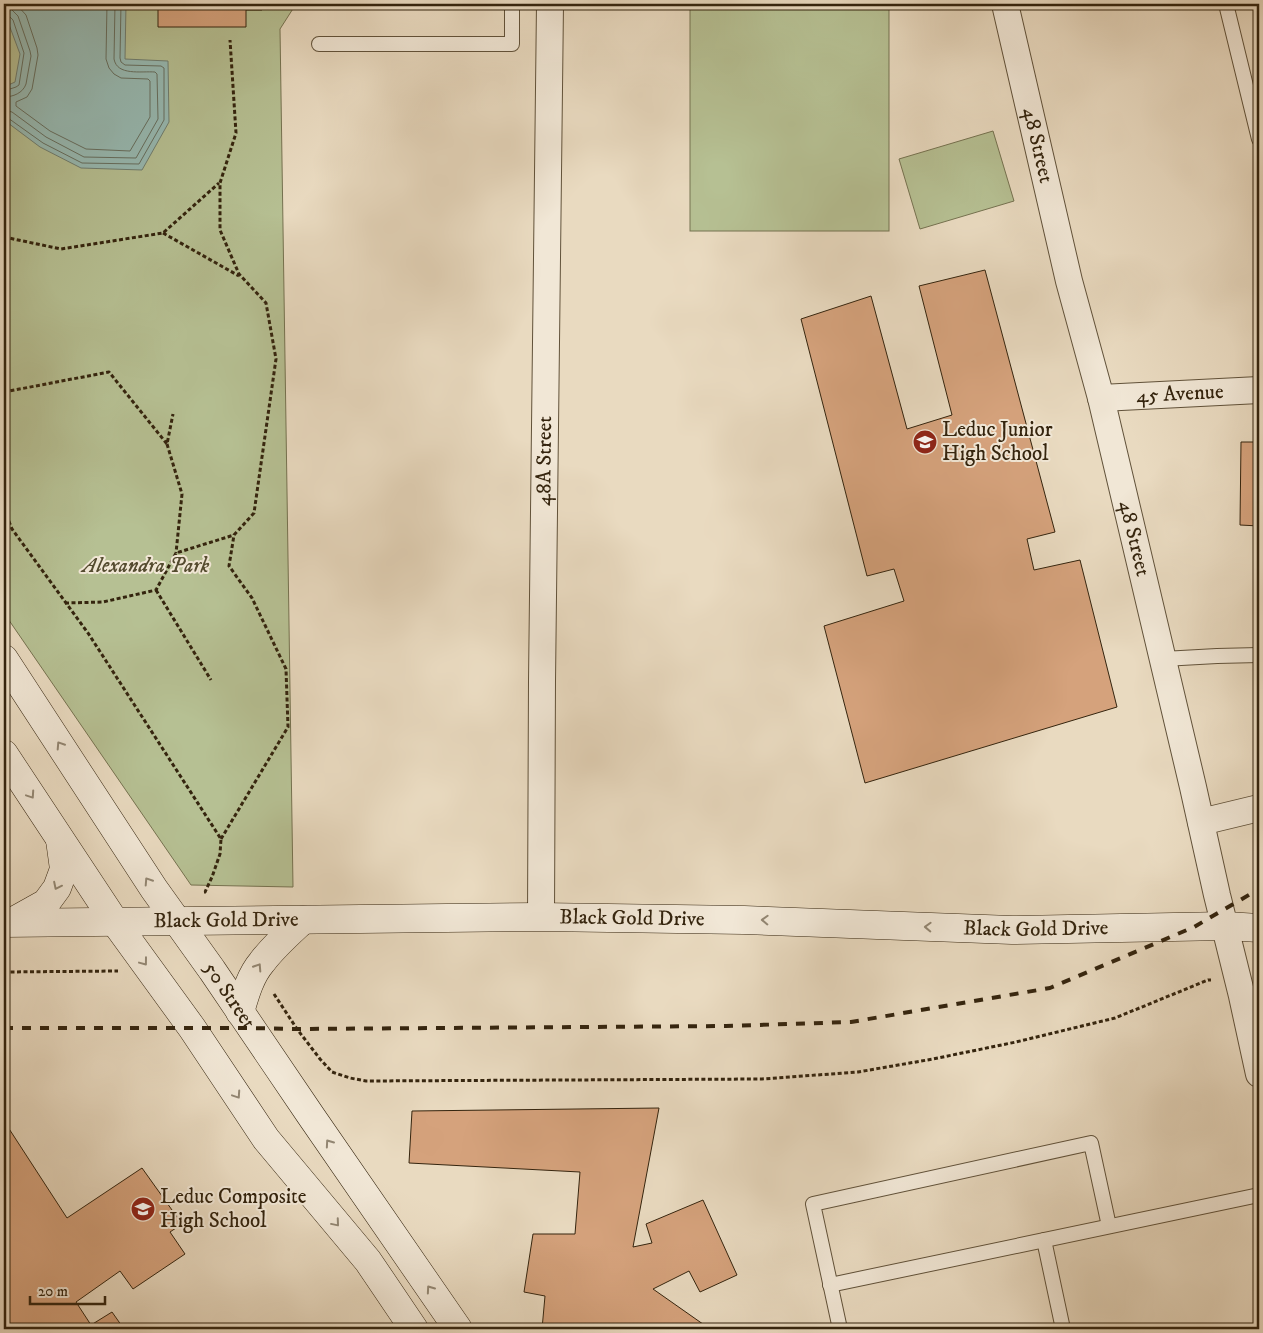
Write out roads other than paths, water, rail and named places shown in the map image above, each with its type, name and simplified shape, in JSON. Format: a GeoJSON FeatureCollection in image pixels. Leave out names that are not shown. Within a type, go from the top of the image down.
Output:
{"type":"FeatureCollection","features":[{"type":"Feature","properties":{"kind":"main road","name":"50 Street"},"geometry":{"type":"LineString","coordinates":[[4,659],[154,889],[212,970],[458,1329]]}},
{"type":"Feature","properties":{"kind":"main road"},"geometry":{"type":"LineString","coordinates":[[4,754],[115,922],[192,1028],[266,1139],[368,1261],[414,1329]]}},
{"type":"Feature","properties":{"kind":"main road"},"geometry":{"type":"LineString","coordinates":[[6,923],[46,903],[57,888],[64,869],[60,839]]}},
{"type":"Feature","properties":{"kind":"main road","name":"Black Gold Drive"},"geometry":{"type":"LineString","coordinates":[[6,923],[177,920],[659,918],[1012,930],[1226,926],[1259,928]]}},
{"type":"Feature","properties":{"kind":"main road"},"geometry":{"type":"LineString","coordinates":[[240,1012],[252,977],[261,962],[303,920]]}},
{"type":"Feature","properties":{"kind":"street","name":"48A Street"},"geometry":{"type":"LineString","coordinates":[[541,918],[550,4]]}},
{"type":"Feature","properties":{"kind":"street","name":"48 Street"},"geometry":{"type":"LineString","coordinates":[[1005,4],[1069,281],[1100,398],[1163,659],[1259,1074]]}},
{"type":"Feature","properties":{"kind":"street","name":"45 Avenue"},"geometry":{"type":"LineString","coordinates":[[1100,398],[1259,390]]}},
{"type":"Feature","properties":{"kind":"street"},"geometry":{"type":"LineString","coordinates":[[1201,822],[1259,808]]}},
{"type":"Feature","properties":{"kind":"lane"},"geometry":{"type":"LineString","coordinates":[[319,44],[512,44],[512,4]]}},
{"type":"Feature","properties":{"kind":"lane"},"geometry":{"type":"LineString","coordinates":[[1226,4],[1259,139]]}},
{"type":"Feature","properties":{"kind":"lane"},"geometry":{"type":"LineString","coordinates":[[1163,659],[1259,655]]}},
{"type":"Feature","properties":{"kind":"lane"},"geometry":{"type":"LineString","coordinates":[[840,1329],[813,1204],[1091,1143],[1108,1226]]}},
{"type":"Feature","properties":{"kind":"lane"},"geometry":{"type":"LineString","coordinates":[[830,1285],[1259,1195]]}},
{"type":"Feature","properties":{"kind":"lane"},"geometry":{"type":"LineString","coordinates":[[1044,1240],[1064,1329]]}},
{"type":"Feature","properties":{"kind":"water"},"geometry":{"type":"Polygon","coordinates":[[[4,4],[126,4],[125,59],[168,61],[169,122],[142,170],[81,168],[40,147],[4,120],[4,87],[15,82],[20,54],[8,22],[4,17],[4,4]]]}},
{"type":"Feature","properties":{"kind":"railway"},"geometry":{"type":"LineString","coordinates":[[4,1028],[297,1029],[726,1026],[851,1022],[1050,988],[1194,927],[1259,889]]}},
{"type":"Feature","properties":{"kind":"place","name":"Leduc Junior High School"},"geometry":{"type":"Point","coordinates":[925,442]}},
{"type":"Feature","properties":{"kind":"place","name":"Leduc Composite High School"},"geometry":{"type":"Point","coordinates":[143,1209]}},
{"type":"Feature","properties":{"kind":"park label","name":"Alexandra Park"},"geometry":{"type":"Point","coordinates":[146,566]}}]}
